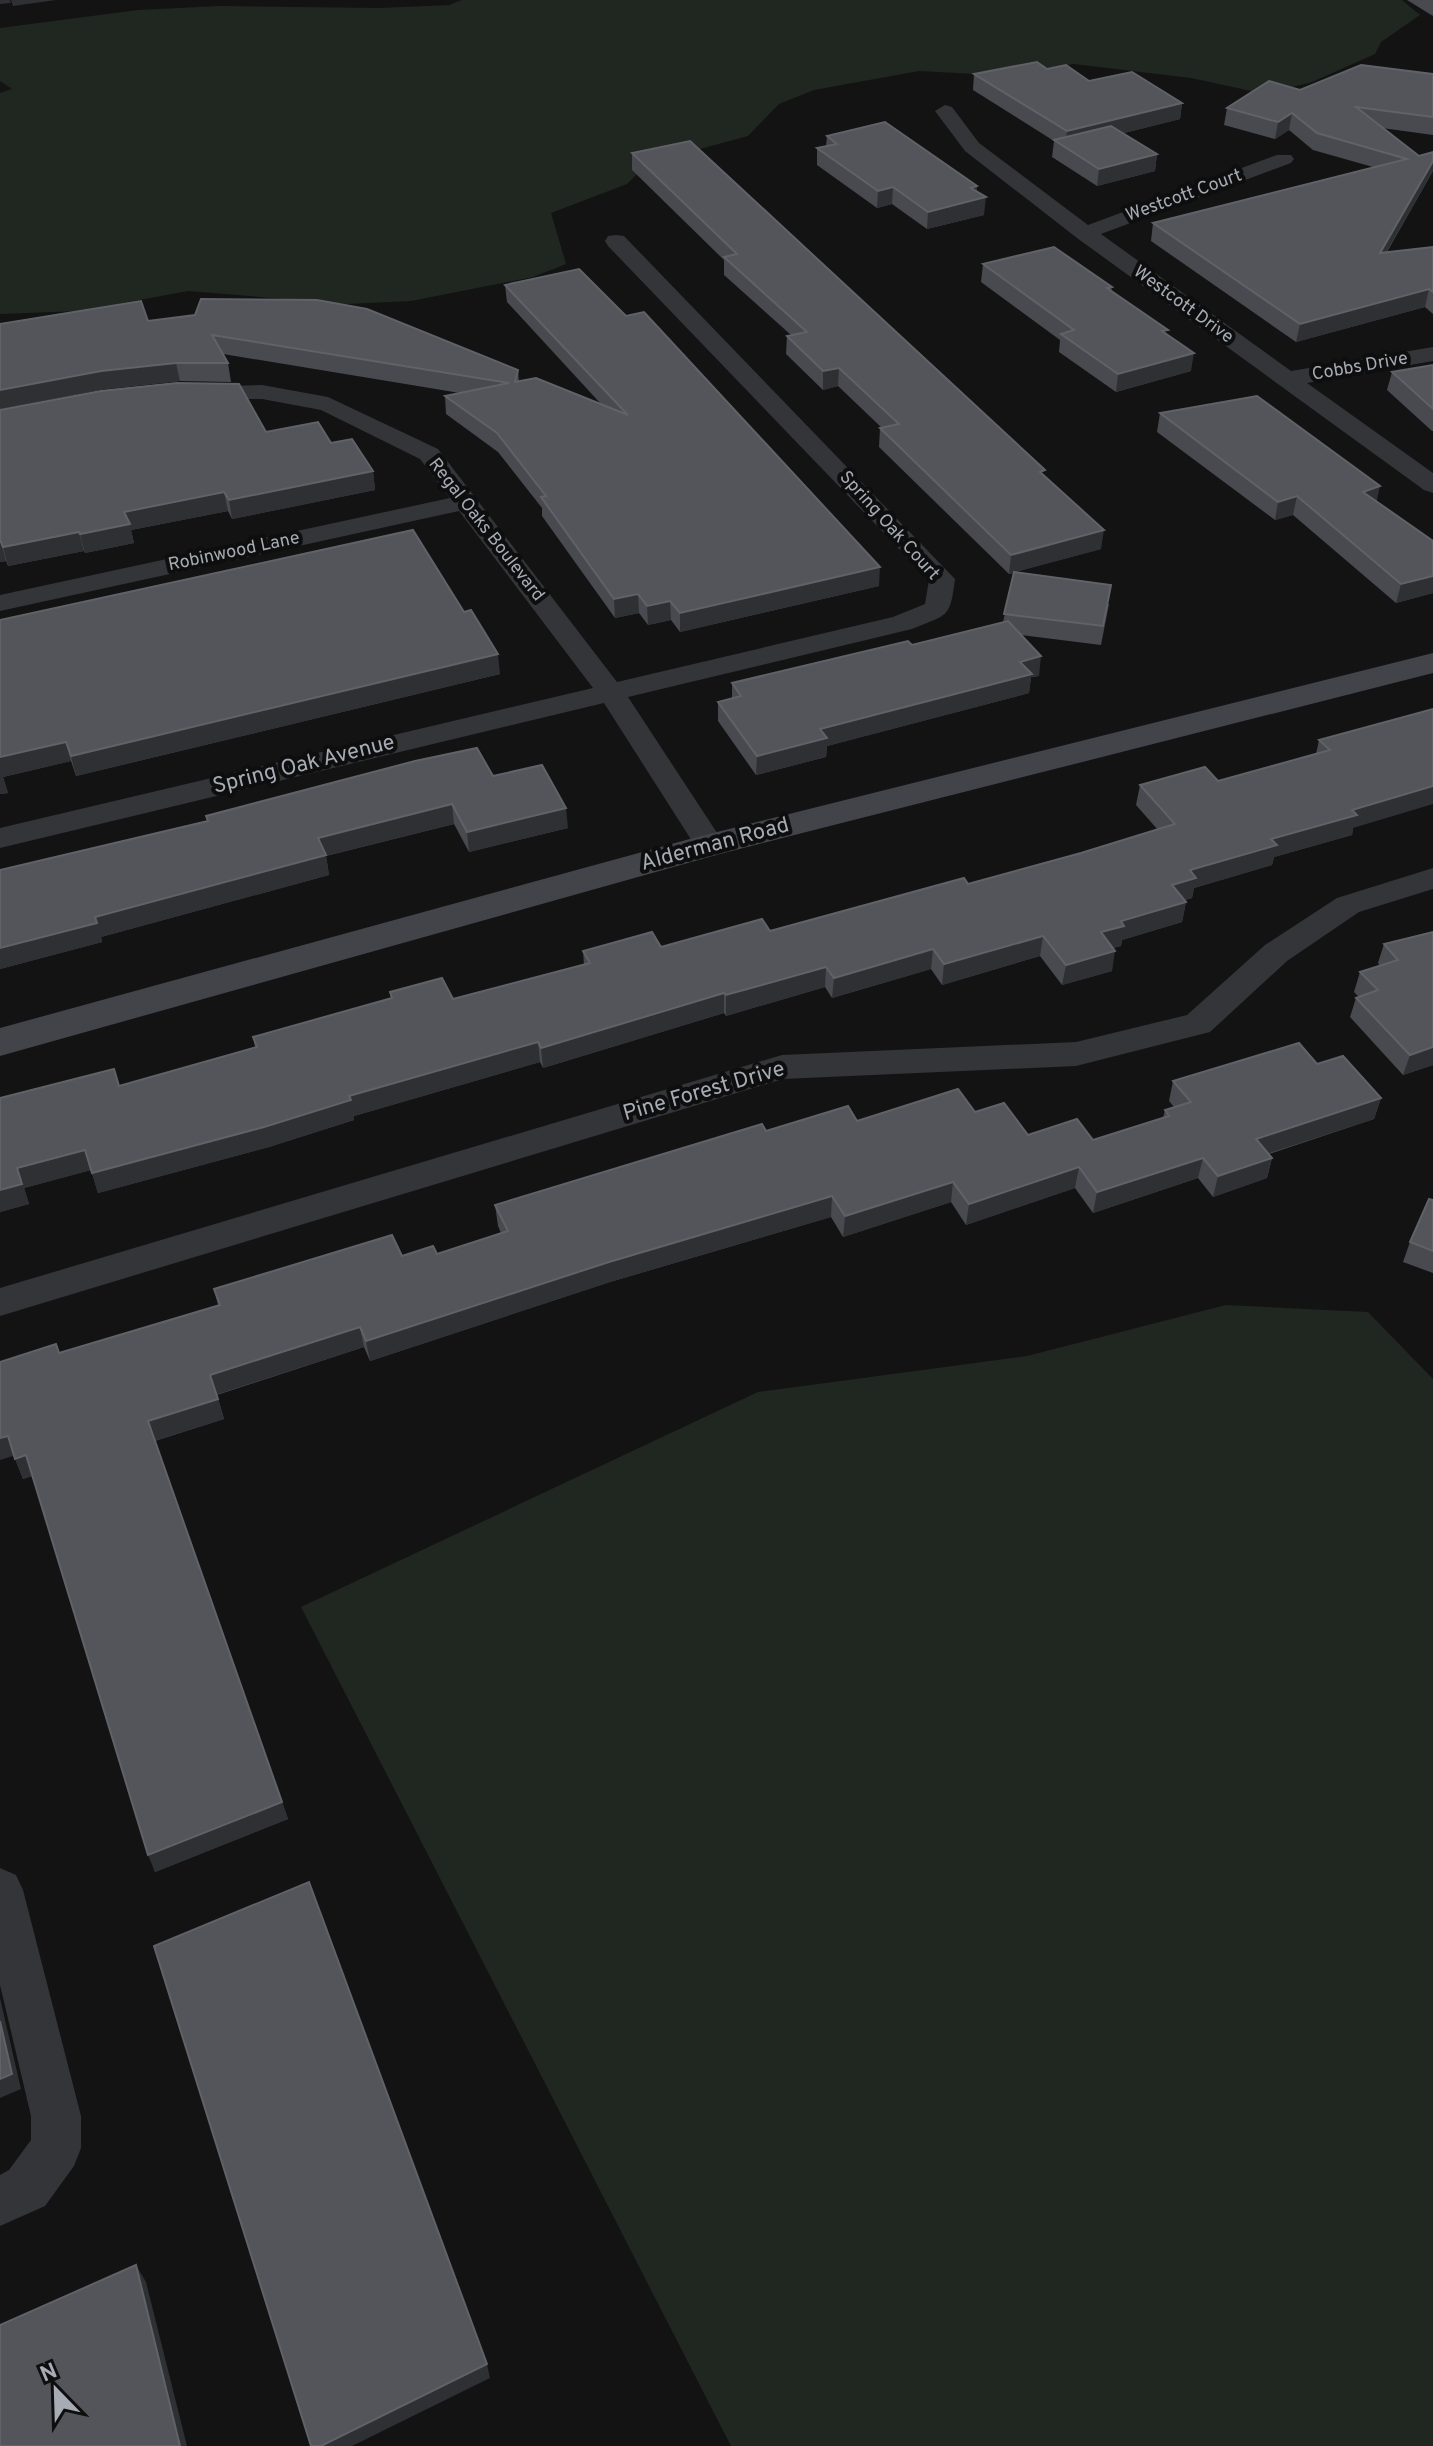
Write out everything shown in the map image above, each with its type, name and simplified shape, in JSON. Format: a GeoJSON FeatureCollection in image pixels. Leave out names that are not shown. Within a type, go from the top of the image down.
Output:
{"type":"FeatureCollection","features":[{"type":"Feature","properties":{"kind":"street","name":"Westcott Drive"},"geometry":{"type":"LineString","coordinates":[[945,111],[972,147],[1085,233],[1433,485]]}},
{"type":"Feature","properties":{"kind":"street","name":"Westcott Court"},"geometry":{"type":"LineString","coordinates":[[1085,233],[1284,159]]}},
{"type":"Feature","properties":{"kind":"street","name":"Spring Oak Court"},"geometry":{"type":"LineString","coordinates":[[609,692],[902,623],[938,608],[942,579],[616,241]]}},
{"type":"Feature","properties":{"kind":"street","name":"Cobbs Drive"},"geometry":{"type":"LineString","coordinates":[[1286,379],[1433,354]]}},
{"type":"Feature","properties":{"kind":"street","name":"Regal Oaks Boulevard"},"geometry":{"type":"LineString","coordinates":[[165,393],[262,392],[328,404],[429,454],[632,721],[710,845]]}},
{"type":"Feature","properties":{"kind":"street","name":"Robinwood Lane"},"geometry":{"type":"LineString","coordinates":[[0,603],[467,502]]}},
{"type":"Feature","properties":{"kind":"street","name":"Alderman Road"},"geometry":{"type":"LineString","coordinates":[[0,1042],[710,845],[1433,663]]}},
{"type":"Feature","properties":{"kind":"street","name":"Spring Oak Avenue"},"geometry":{"type":"LineString","coordinates":[[0,838],[609,692]]}},
{"type":"Feature","properties":{"kind":"street","name":"Pine Forest Drive"},"geometry":{"type":"LineString","coordinates":[[0,1302],[782,1067],[1076,1054],[1198,1024],[1276,953],[1348,905],[1433,878]]}},
{"type":"Feature","properties":{"kind":"street"},"geometry":{"type":"LineString","coordinates":[[0,1890],[56,2116],[56,2148],[27,2188],[0,2201]]}},
{"type":"Feature","properties":{"kind":"shaded area"},"geometry":{"type":"Polygon","coordinates":[[[462,0],[1402,0],[1420,15],[1381,42],[1375,54],[1312,82],[1265,94],[1191,78],[1074,64],[995,75],[919,71],[814,90],[779,104],[748,136],[648,163],[627,184],[551,213],[566,264],[533,277],[411,301],[346,304],[188,291],[80,311],[0,314],[0,93],[12,89],[0,81],[0,28],[138,10],[220,6],[379,8],[449,5],[462,0]]]}},
{"type":"Feature","properties":{"kind":"shaded area"},"geometry":{"type":"Polygon","coordinates":[[[1226,1305],[1368,1312],[1433,1379],[1433,2446],[731,2446],[301,1607],[758,1392],[1027,1356],[1226,1305]]]}},
{"type":"Feature","properties":{"kind":"building"},"geometry":{"type":"Polygon","coordinates":[[[1037,62],[1047,69],[1066,65],[1089,81],[1132,72],[1182,103],[1067,131],[974,74],[1037,62]]]}},
{"type":"Feature","properties":{"kind":"building"},"geometry":{"type":"Polygon","coordinates":[[[1361,65],[1433,74],[1433,117],[1356,107],[1419,156],[1433,152],[1433,161],[1380,253],[1433,247],[1433,292],[1429,289],[1300,324],[1153,223],[1407,159],[1317,133],[1292,113],[1278,122],[1227,108],[1269,81],[1300,90],[1361,65]]]}},
{"type":"Feature","properties":{"kind":"building"},"geometry":{"type":"Polygon","coordinates":[[[885,122],[977,186],[971,188],[986,197],[928,212],[893,187],[878,191],[817,148],[837,144],[827,136],[885,122]]]}},
{"type":"Feature","properties":{"kind":"building"},"geometry":{"type":"Polygon","coordinates":[[[1111,126],[1157,154],[1099,169],[1054,140],[1111,126]]]}},
{"type":"Feature","properties":{"kind":"building"},"geometry":{"type":"Polygon","coordinates":[[[690,141],[1045,470],[1040,472],[1104,530],[1011,555],[880,428],[899,424],[839,368],[823,371],[787,336],[807,332],[724,257],[737,254],[632,153],[690,141]]]}},
{"type":"Feature","properties":{"kind":"building"},"geometry":{"type":"Polygon","coordinates":[[[1054,247],[1112,287],[1107,288],[1168,330],[1162,331],[1194,353],[1118,374],[1061,334],[1074,330],[983,264],[1054,247]]]}},
{"type":"Feature","properties":{"kind":"building"},"geometry":{"type":"Polygon","coordinates":[[[579,269],[626,316],[644,312],[880,567],[680,613],[670,601],[647,606],[638,594],[614,599],[541,497],[546,496],[497,433],[445,396],[509,383],[212,335],[228,363],[176,363],[101,371],[0,390],[0,324],[141,301],[148,321],[195,315],[201,299],[317,300],[367,309],[518,370],[515,382],[536,378],[628,415],[505,285],[579,269]]]}},
{"type":"Feature","properties":{"kind":"building"},"geometry":{"type":"Polygon","coordinates":[[[1433,365],[1433,409],[1392,372],[1433,365]]]}},
{"type":"Feature","properties":{"kind":"building"},"geometry":{"type":"Polygon","coordinates":[[[177,383],[239,384],[266,432],[318,422],[331,443],[352,439],[373,471],[229,500],[224,492],[124,512],[130,524],[3,547],[0,542],[0,410],[101,391],[177,383]]]}},
{"type":"Feature","properties":{"kind":"building"},"geometry":{"type":"Polygon","coordinates":[[[1257,396],[1380,486],[1363,492],[1433,541],[1433,576],[1401,584],[1297,496],[1278,502],[1160,413],[1257,396]]]}},
{"type":"Feature","properties":{"kind":"building"},"geometry":{"type":"Polygon","coordinates":[[[413,530],[464,612],[471,610],[498,654],[71,756],[66,742],[0,757],[0,620],[413,530]]]}},
{"type":"Feature","properties":{"kind":"building"},"geometry":{"type":"Polygon","coordinates":[[[1014,572],[1111,585],[1103,626],[1004,614],[1014,572]]]}},
{"type":"Feature","properties":{"kind":"building"},"geometry":{"type":"Polygon","coordinates":[[[1008,621],[1041,656],[1020,662],[1032,674],[820,729],[827,738],[757,756],[718,702],[741,696],[732,683],[908,641],[912,645],[1008,621]]]}},
{"type":"Feature","properties":{"kind":"building"},"geometry":{"type":"Polygon","coordinates":[[[1433,709],[1433,786],[1352,810],[1357,815],[1271,839],[1277,845],[1190,870],[1196,878],[1172,885],[1186,902],[1121,921],[1124,926],[1101,932],[1115,951],[1066,965],[1043,936],[944,964],[933,949],[834,978],[826,967],[726,995],[724,993],[541,1048],[538,1042],[349,1096],[351,1100],[264,1127],[92,1173],[85,1150],[17,1168],[22,1184],[0,1190],[0,1098],[114,1069],[119,1086],[257,1047],[253,1037],[392,998],[390,992],[442,978],[453,999],[590,963],[583,951],[652,932],[661,947],[762,919],[770,931],[964,878],[968,884],[1175,824],[1140,785],[1205,767],[1218,781],[1330,750],[1319,740],[1433,709]]]}},
{"type":"Feature","properties":{"kind":"building"},"geometry":{"type":"Polygon","coordinates":[[[477,748],[493,776],[542,765],[566,808],[467,832],[452,804],[318,838],[326,855],[95,917],[97,923],[0,948],[0,870],[208,821],[206,816],[415,761],[477,748]]]}},
{"type":"Feature","properties":{"kind":"building"},"geometry":{"type":"Polygon","coordinates":[[[1433,932],[1433,1047],[1410,1055],[1356,998],[1378,990],[1360,972],[1398,960],[1384,944],[1433,932]]]}},
{"type":"Feature","properties":{"kind":"building"},"geometry":{"type":"Polygon","coordinates":[[[1299,1043],[1317,1064],[1343,1056],[1381,1098],[1256,1139],[1272,1158],[1218,1176],[1203,1158],[1097,1192],[1079,1167],[969,1204],[953,1182],[845,1216],[832,1196],[609,1262],[366,1341],[360,1327],[210,1375],[218,1399],[148,1421],[282,1802],[148,1855],[26,1455],[15,1459],[8,1436],[0,1438],[0,1362],[56,1344],[59,1353],[220,1305],[214,1289],[392,1235],[402,1256],[433,1246],[437,1254],[508,1231],[495,1205],[762,1124],[766,1131],[848,1106],[857,1121],[958,1089],[975,1112],[1004,1103],[1028,1135],[1077,1119],[1093,1140],[1169,1116],[1165,1110],[1191,1102],[1173,1081],[1299,1043]]]}},
{"type":"Feature","properties":{"kind":"building"},"geometry":{"type":"Polygon","coordinates":[[[1429,1199],[1433,1200],[1433,1251],[1410,1242],[1429,1199]]]}},
{"type":"Feature","properties":{"kind":"building"},"geometry":{"type":"Polygon","coordinates":[[[309,1882],[487,2364],[321,2446],[311,2446],[154,1946],[309,1882]]]}},
{"type":"Feature","properties":{"kind":"building"},"geometry":{"type":"Polygon","coordinates":[[[0,2021],[12,2074],[0,2079],[0,2021]]]}},
{"type":"Feature","properties":{"kind":"building"},"geometry":{"type":"Polygon","coordinates":[[[136,2265],[180,2446],[0,2446],[0,2325],[136,2265]]]}}]}
